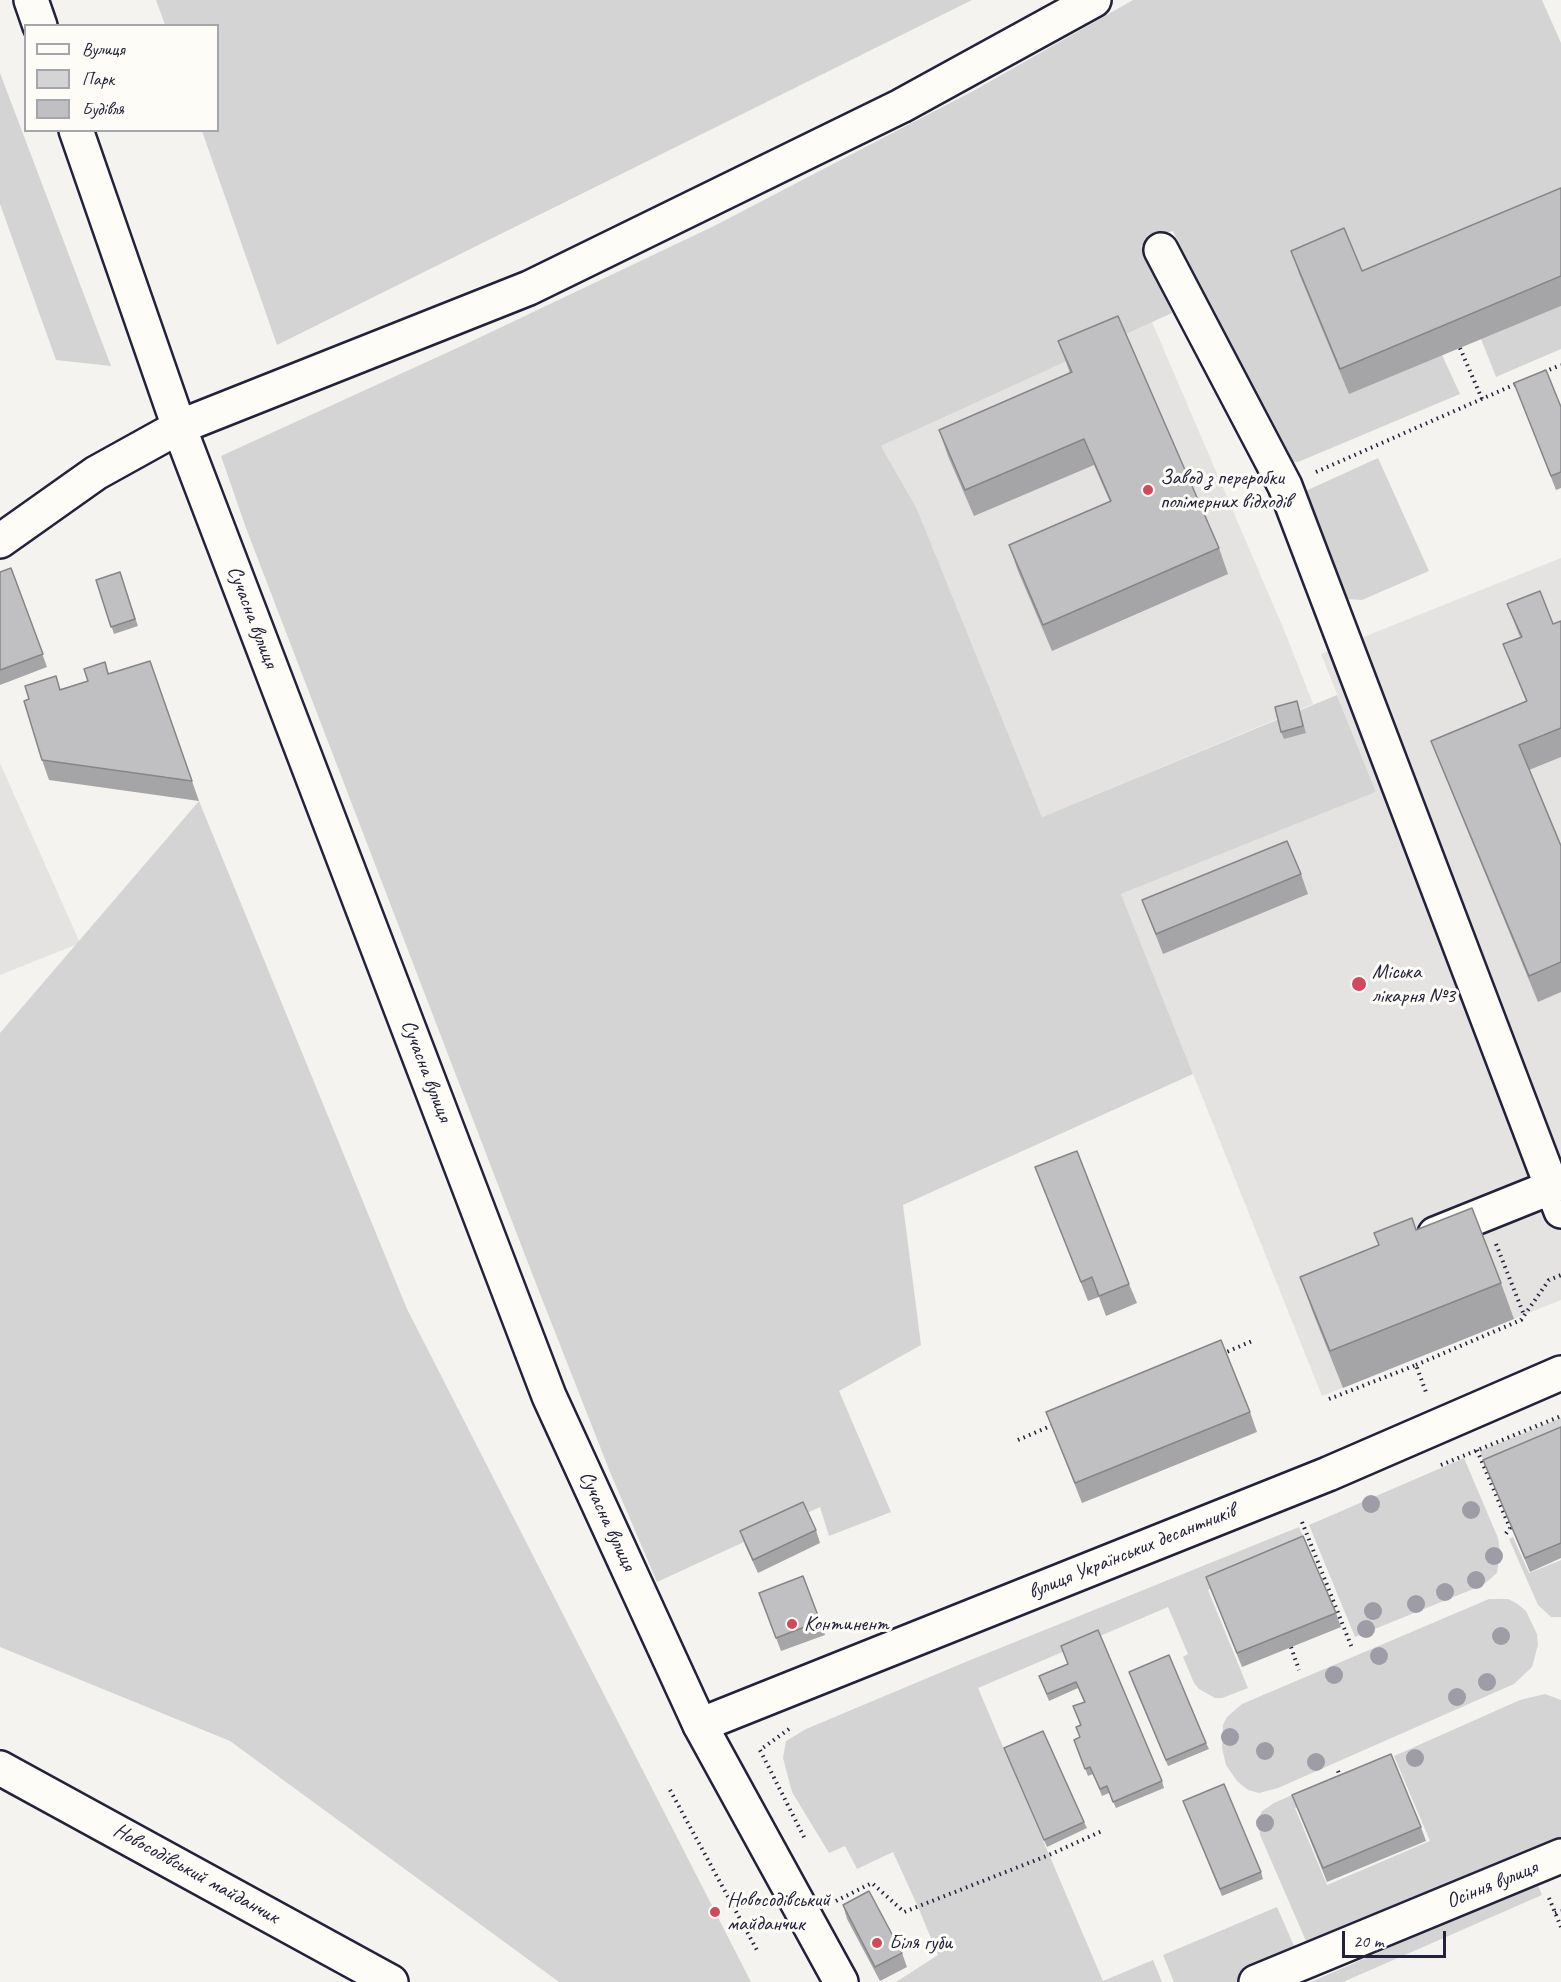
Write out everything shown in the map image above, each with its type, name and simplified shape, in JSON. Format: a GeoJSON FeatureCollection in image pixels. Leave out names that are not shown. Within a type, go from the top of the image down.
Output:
{"type":"FeatureCollection","features":[{"type":"Feature","properties":{"kind":"main road"},"geometry":{"type":"LineString","coordinates":[[31,0],[39,24]]}},
{"type":"Feature","properties":{"kind":"main road"},"geometry":{"type":"LineString","coordinates":[[0,541],[96,473],[179,427],[529,288],[901,106],[1094,0]]}},
{"type":"Feature","properties":{"kind":"main road","name":"Сучасна вулиця"},"geometry":{"type":"LineString","coordinates":[[77,132],[179,427],[549,1396],[700,1725],[841,1982]]}},
{"type":"Feature","properties":{"kind":"main road"},"geometry":{"type":"LineString","coordinates":[[1161,250],[1285,486],[1556,1199],[1485,1214],[1409,1245]]}},
{"type":"Feature","properties":{"kind":"main road","name":"вулиця Українських десантників"},"geometry":{"type":"LineString","coordinates":[[700,1725],[1319,1478],[1561,1373]]}},
{"type":"Feature","properties":{"kind":"main road","name":"Новосодівський майданчик"},"geometry":{"type":"LineString","coordinates":[[0,1768],[391,1982]]}},
{"type":"Feature","properties":{"kind":"main road","name":"Осіння вулиця"},"geometry":{"type":"LineString","coordinates":[[1257,1982],[1561,1856]]}},
{"type":"Feature","properties":{"kind":"path"},"geometry":{"type":"LineString","coordinates":[[1460,348],[1482,399]]}},
{"type":"Feature","properties":{"kind":"path"},"geometry":{"type":"LineString","coordinates":[[1541,373],[1561,365]]}},
{"type":"Feature","properties":{"kind":"path"},"geometry":{"type":"LineString","coordinates":[[1285,486],[1521,382]]}},
{"type":"Feature","properties":{"kind":"path"},"geometry":{"type":"LineString","coordinates":[[1485,1214],[1524,1316]]}},
{"type":"Feature","properties":{"kind":"path"},"geometry":{"type":"LineString","coordinates":[[1329,1400],[1521,1320],[1549,1280],[1561,1275]]}},
{"type":"Feature","properties":{"kind":"path"},"geometry":{"type":"LineString","coordinates":[[1220,1354],[1252,1341]]}},
{"type":"Feature","properties":{"kind":"path"},"geometry":{"type":"LineString","coordinates":[[1416,1365],[1430,1401]]}},
{"type":"Feature","properties":{"kind":"path"},"geometry":{"type":"LineString","coordinates":[[1018,1440],[1061,1422]]}},
{"type":"Feature","properties":{"kind":"path"},"geometry":{"type":"LineString","coordinates":[[1476,1450],[1507,1521],[1509,1528],[1504,1536]]}},
{"type":"Feature","properties":{"kind":"path"},"geometry":{"type":"LineString","coordinates":[[1302,1522],[1352,1648]]}},
{"type":"Feature","properties":{"kind":"path"},"geometry":{"type":"LineString","coordinates":[[1291,1647],[1299,1670]]}},
{"type":"Feature","properties":{"kind":"path"},"geometry":{"type":"LineString","coordinates":[[1338,1771],[1345,1789]]}},
{"type":"Feature","properties":{"kind":"path"},"geometry":{"type":"LineString","coordinates":[[670,1790],[758,1952]]}},
{"type":"Feature","properties":{"kind":"path"},"geometry":{"type":"LineString","coordinates":[[836,1901],[872,1883],[904,1912],[1049,1855],[1102,1831]]}},
{"type":"Feature","properties":{"kind":"path"},"geometry":{"type":"LineString","coordinates":[[1555,1913],[1561,1911]]}},
{"type":"Feature","properties":{"kind":"shaded area"},"geometry":{"type":"Polygon","coordinates":[[[1152,322],[1287,637],[1313,704],[1042,817],[917,509],[881,446],[1152,322]]]}},
{"type":"Feature","properties":{"kind":"shaded area","name":"Міська лікарня №3"},"geometry":{"type":"Polygon","coordinates":[[[1561,558],[1561,1300],[1322,1396],[1121,894],[1376,792],[1321,654],[1561,558]]]}},
{"type":"Feature","properties":{"kind":"shaded area"},"geometry":{"type":"Polygon","coordinates":[[[0,763],[80,943],[0,975],[0,763]]]}},
{"type":"Feature","properties":{"kind":"green space"},"geometry":{"type":"Polygon","coordinates":[[[156,0],[972,0],[277,345],[202,132],[219,132],[219,24],[165,24],[156,0]]]}},
{"type":"Feature","properties":{"kind":"green space"},"geometry":{"type":"Polygon","coordinates":[[[1133,0],[1542,0],[1561,43],[1561,218],[1371,297],[1300,277],[1442,355],[1460,394],[1298,462],[1287,462],[1277,452],[1173,231],[1159,235],[1141,246],[1172,313],[881,446],[917,509],[1042,817],[1337,695],[1376,792],[1121,894],[1193,1074],[903,1205],[921,1345],[839,1391],[891,1512],[829,1536],[820,1507],[657,1582],[610,1472],[533,1276],[246,528],[221,456],[468,343],[714,226],[975,90],[1133,0]]]}},
{"type":"Feature","properties":{"kind":"green space"},"geometry":{"type":"Polygon","coordinates":[[[0,73],[111,366],[56,360],[0,204],[0,73]]]}},
{"type":"Feature","properties":{"kind":"green space"},"geometry":{"type":"Polygon","coordinates":[[[1561,306],[1561,349],[1496,377],[1481,339],[1561,306]]]}},
{"type":"Feature","properties":{"kind":"green space"},"geometry":{"type":"Polygon","coordinates":[[[1378,458],[1429,571],[1362,600],[1346,599],[1338,590],[1299,494],[1378,458]]]}},
{"type":"Feature","properties":{"kind":"green space"},"geometry":{"type":"Polygon","coordinates":[[[199,801],[407,1309],[751,1982],[559,1982],[230,1741],[0,1647],[0,1033],[199,801]]]}},
{"type":"Feature","properties":{"kind":"green space"},"geometry":{"type":"Polygon","coordinates":[[[1561,1418],[1561,1438],[1487,1470],[1480,1451],[1561,1418]]]}},
{"type":"Feature","properties":{"kind":"green space"},"geometry":{"type":"Polygon","coordinates":[[[1464,1458],[1498,1538],[1500,1551],[1497,1573],[1483,1585],[1355,1637],[1309,1525],[1464,1458]]]}},
{"type":"Feature","properties":{"kind":"green space"},"geometry":{"type":"Polygon","coordinates":[[[1299,1527],[1308,1547],[1208,1590],[1248,1688],[1222,1698],[1215,1698],[1199,1689],[1183,1657],[1188,1654],[1168,1607],[978,1688],[1103,1981],[1153,1960],[1162,1982],[896,1982],[938,1955],[893,1852],[857,1869],[845,1846],[829,1853],[792,1792],[783,1758],[786,1741],[806,1729],[968,1661],[1299,1527]]]}},
{"type":"Feature","properties":{"kind":"green space"},"geometry":{"type":"Polygon","coordinates":[[[1513,1537],[1529,1573],[1561,1560],[1561,1617],[1551,1617],[1538,1605],[1509,1539],[1513,1537]]]}},
{"type":"Feature","properties":{"kind":"green space"},"geometry":{"type":"Polygon","coordinates":[[[1489,1599],[1508,1599],[1516,1603],[1526,1611],[1537,1634],[1538,1645],[1532,1667],[1514,1684],[1278,1788],[1259,1793],[1248,1790],[1237,1781],[1226,1765],[1222,1748],[1223,1725],[1227,1717],[1242,1704],[1489,1599]]]}},
{"type":"Feature","properties":{"kind":"green space"},"geometry":{"type":"Polygon","coordinates":[[[1545,1694],[1561,1700],[1561,1841],[1310,1945],[1306,1941],[1260,1835],[1258,1819],[1262,1811],[1274,1803],[1335,1776],[1340,1788],[1295,1808],[1327,1885],[1430,1841],[1394,1756],[1520,1700],[1545,1694]]]}},
{"type":"Feature","properties":{"kind":"green space"},"geometry":{"type":"Polygon","coordinates":[[[1537,1883],[1542,1895],[1343,1982],[1311,1982],[1537,1883]]]}},
{"type":"Feature","properties":{"kind":"green space"},"geometry":{"type":"Polygon","coordinates":[[[1277,1907],[1294,1946],[1294,1955],[1240,1982],[1174,1982],[1163,1955],[1277,1907]]]}},
{"type":"Feature","properties":{"kind":"building"},"geometry":{"type":"Polygon","coordinates":[[[1561,188],[1561,276],[1340,369],[1291,251],[1344,228],[1362,271],[1561,188]]]}},
{"type":"Feature","properties":{"kind":"building","name":"Завод з переробки полімерних відходів"},"geometry":{"type":"Polygon","coordinates":[[[1118,316],[1219,548],[1043,625],[1009,545],[1111,501],[1084,439],[965,490],[939,430],[1072,372],[1058,341],[1118,316]]]}},
{"type":"Feature","properties":{"kind":"building"},"geometry":{"type":"Polygon","coordinates":[[[1546,370],[1561,407],[1561,472],[1551,476],[1514,383],[1546,370]]]}},
{"type":"Feature","properties":{"kind":"building"},"geometry":{"type":"Polygon","coordinates":[[[11,568],[43,654],[0,670],[0,572],[11,568]]]}},
{"type":"Feature","properties":{"kind":"building"},"geometry":{"type":"Polygon","coordinates":[[[120,572],[135,619],[111,627],[96,580],[120,572]]]}},
{"type":"Feature","properties":{"kind":"building"},"geometry":{"type":"Polygon","coordinates":[[[1540,591],[1553,624],[1561,621],[1561,728],[1519,745],[1561,846],[1561,962],[1529,976],[1431,741],[1527,701],[1503,644],[1522,637],[1507,604],[1540,591]]]}},
{"type":"Feature","properties":{"kind":"building"},"geometry":{"type":"Polygon","coordinates":[[[150,661],[192,781],[42,760],[24,701],[29,699],[25,686],[56,676],[60,690],[88,681],[84,669],[105,662],[108,674],[150,661]]]}},
{"type":"Feature","properties":{"kind":"building"},"geometry":{"type":"Polygon","coordinates":[[[1297,701],[1303,726],[1281,732],[1275,707],[1297,701]]]}},
{"type":"Feature","properties":{"kind":"building"},"geometry":{"type":"Polygon","coordinates":[[[1287,841],[1301,874],[1156,934],[1142,900],[1287,841]]]}},
{"type":"Feature","properties":{"kind":"building"},"geometry":{"type":"Polygon","coordinates":[[[1077,1151],[1129,1284],[1099,1296],[1092,1277],[1081,1282],[1035,1167],[1077,1151]]]}},
{"type":"Feature","properties":{"kind":"building"},"geometry":{"type":"Polygon","coordinates":[[[1472,1208],[1501,1283],[1330,1351],[1300,1277],[1379,1245],[1374,1233],[1412,1218],[1416,1230],[1472,1208]]]}},
{"type":"Feature","properties":{"kind":"building"},"geometry":{"type":"Polygon","coordinates":[[[1221,1340],[1250,1412],[1075,1483],[1046,1412],[1221,1340]]]}},
{"type":"Feature","properties":{"kind":"building"},"geometry":{"type":"Polygon","coordinates":[[[1561,1427],[1561,1543],[1525,1558],[1483,1460],[1561,1427]]]}},
{"type":"Feature","properties":{"kind":"building"},"geometry":{"type":"Polygon","coordinates":[[[803,1502],[816,1530],[753,1560],[740,1531],[803,1502]]]}},
{"type":"Feature","properties":{"kind":"building"},"geometry":{"type":"Polygon","coordinates":[[[1303,1536],[1336,1613],[1237,1653],[1206,1577],[1303,1536]]]}},
{"type":"Feature","properties":{"kind":"building"},"geometry":{"type":"Polygon","coordinates":[[[803,1576],[820,1621],[776,1638],[759,1593],[803,1576]]]}},
{"type":"Feature","properties":{"kind":"building"},"geometry":{"type":"Polygon","coordinates":[[[1098,1630],[1162,1781],[1113,1802],[1107,1786],[1100,1789],[1090,1767],[1085,1769],[1074,1740],[1080,1737],[1076,1727],[1081,1725],[1073,1706],[1085,1702],[1076,1682],[1047,1694],[1039,1676],[1068,1664],[1061,1646],[1098,1630]]]}},
{"type":"Feature","properties":{"kind":"building"},"geometry":{"type":"Polygon","coordinates":[[[1169,1655],[1206,1743],[1166,1760],[1129,1672],[1169,1655]]]}},
{"type":"Feature","properties":{"kind":"building"},"geometry":{"type":"Polygon","coordinates":[[[1043,1731],[1084,1822],[1044,1840],[1004,1748],[1043,1731]]]}},
{"type":"Feature","properties":{"kind":"building"},"geometry":{"type":"Polygon","coordinates":[[[1391,1754],[1421,1827],[1323,1868],[1292,1795],[1391,1754]]]}},
{"type":"Feature","properties":{"kind":"building"},"geometry":{"type":"Polygon","coordinates":[[[1224,1784],[1261,1872],[1220,1889],[1183,1801],[1224,1784]]]}},
{"type":"Feature","properties":{"kind":"building","name":"Біля губи"},"geometry":{"type":"Polygon","coordinates":[[[869,1891],[902,1953],[875,1967],[843,1905],[869,1891]]]}},
{"type":"Feature","properties":{"kind":"place","name":"Завод з переробки полімерних відходів"},"geometry":{"type":"Point","coordinates":[1148,490]}},
{"type":"Feature","properties":{"kind":"place","name":"Міська лікарня №3"},"geometry":{"type":"Point","coordinates":[1359,984]}},
{"type":"Feature","properties":{"kind":"place","name":"Континент"},"geometry":{"type":"Point","coordinates":[792,1624]}},
{"type":"Feature","properties":{"kind":"place","name":"Новосодівський майданчик"},"geometry":{"type":"Point","coordinates":[715,1912]}},
{"type":"Feature","properties":{"kind":"place","name":"Біля губи"},"geometry":{"type":"Point","coordinates":[877,1943]}}]}
